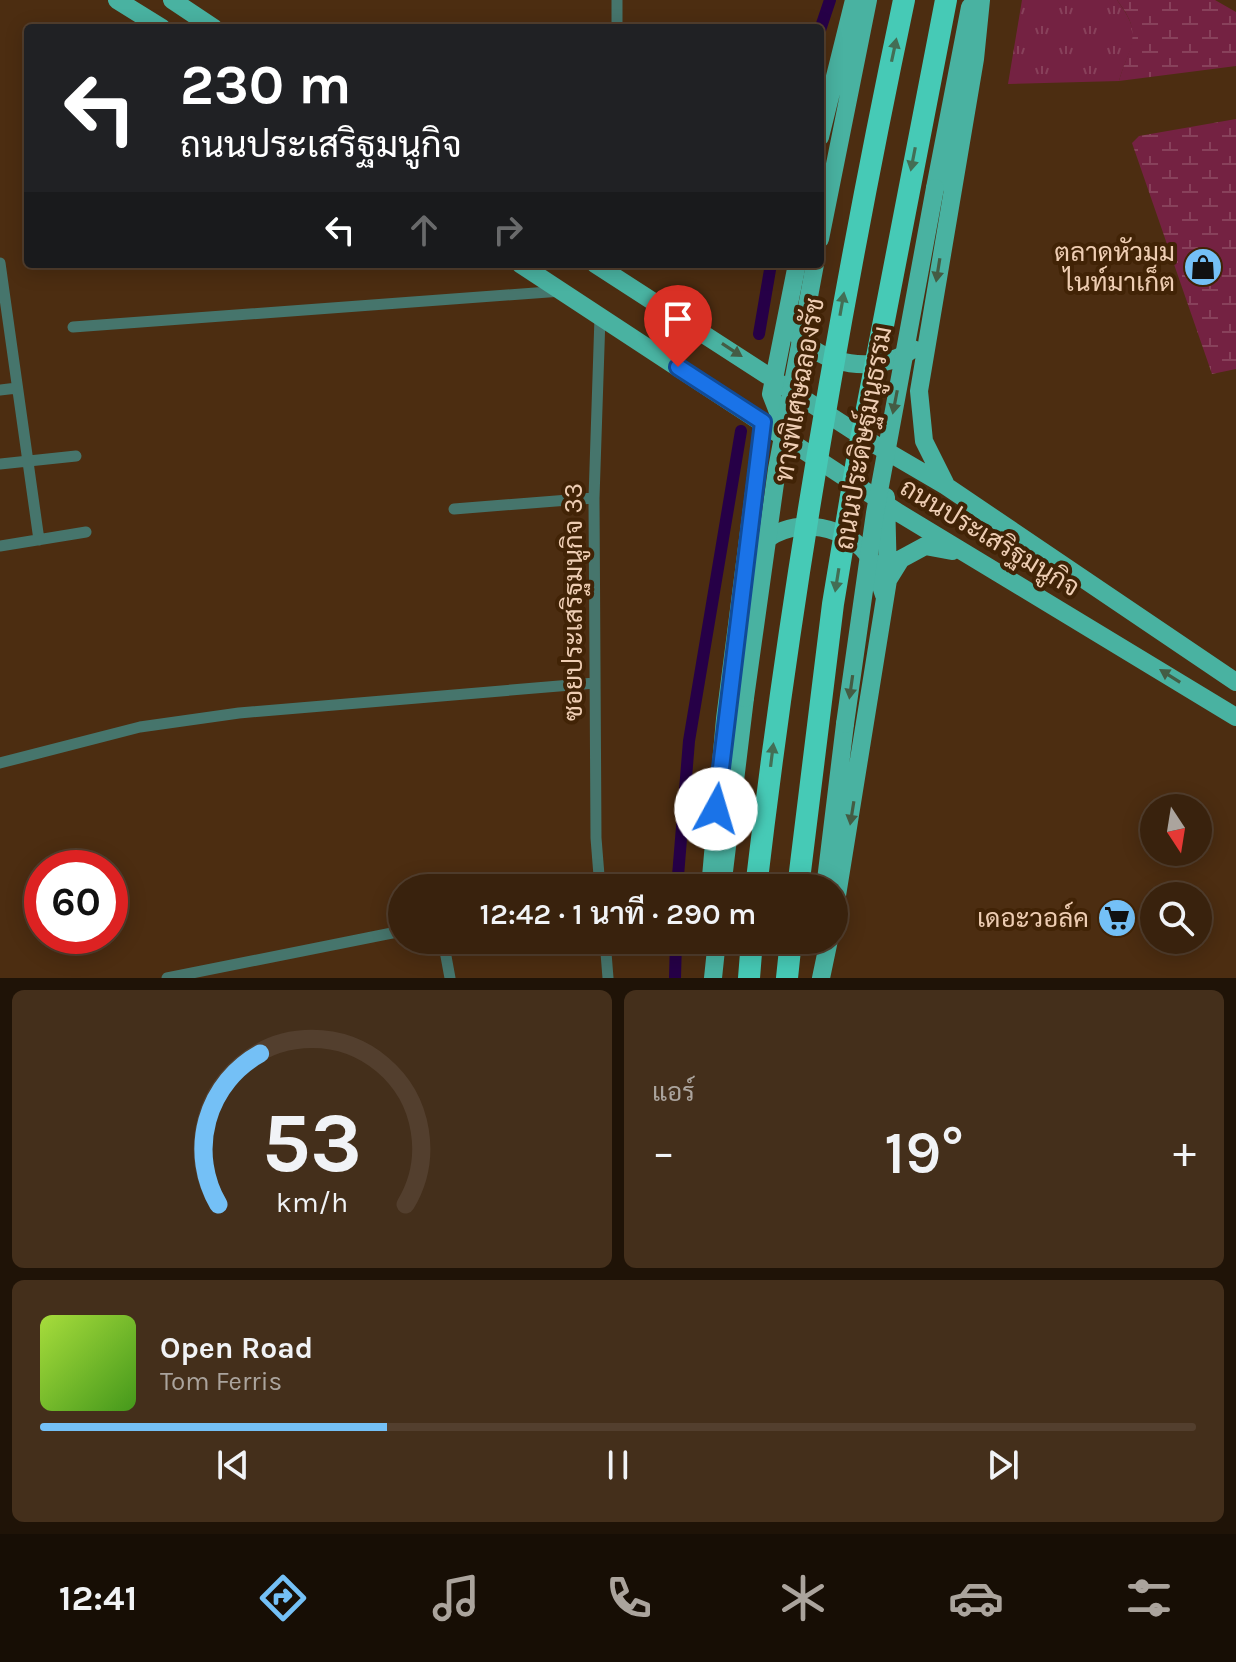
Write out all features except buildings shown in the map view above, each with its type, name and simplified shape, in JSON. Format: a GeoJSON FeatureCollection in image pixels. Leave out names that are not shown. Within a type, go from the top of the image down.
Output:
{"type":"FeatureCollection","features":[{"type":"Feature","properties":{"kind":"highway","name":"ทางพิเศษฉลองรัช"},"geometry":{"type":"LineString","coordinates":[[758,874],[808,501],[852,250],[904,0]]}},
{"type":"Feature","properties":{"kind":"highway"},"geometry":{"type":"LineString","coordinates":[[800,874],[848,517],[889,283],[946,0]]}},
{"type":"Feature","properties":{"kind":"highway"},"geometry":{"type":"LineString","coordinates":[[749,978],[751,954]]}},
{"type":"Feature","properties":{"kind":"highway"},"geometry":{"type":"LineString","coordinates":[[787,978],[790,954]]}},
{"type":"Feature","properties":{"kind":"main road"},"geometry":{"type":"LineString","coordinates":[[117,0],[156,24]]}},
{"type":"Feature","properties":{"kind":"main road"},"geometry":{"type":"LineString","coordinates":[[172,0],[208,24]]}},
{"type":"Feature","properties":{"kind":"main road"},"geometry":{"type":"LineString","coordinates":[[824,121],[854,0]]}},
{"type":"Feature","properties":{"kind":"main road"},"geometry":{"type":"LineString","coordinates":[[824,218],[868,0]]}},
{"type":"Feature","properties":{"kind":"main road","name":"ถนนประดิษฐ์มนูธรรม"},"geometry":{"type":"LineString","coordinates":[[827,874],[878,500],[972,0]]}},
{"type":"Feature","properties":{"kind":"main road"},"geometry":{"type":"LineString","coordinates":[[946,486],[926,448],[919,415],[928,330],[975,59],[981,0]]}},
{"type":"Feature","properties":{"kind":"main road","name":"ถนนประเสริฐมนูกิจ"},"geometry":{"type":"LineString","coordinates":[[526,268],[969,557],[1236,717]]}},
{"type":"Feature","properties":{"kind":"main road"},"geometry":{"type":"LineString","coordinates":[[793,444],[771,394],[796,268]]}},
{"type":"Feature","properties":{"kind":"main road"},"geometry":{"type":"LineString","coordinates":[[724,874],[777,469],[814,268]]}},
{"type":"Feature","properties":{"kind":"main road","name":"ถนนประเสริฐมนูกิจ"},"geometry":{"type":"LineString","coordinates":[[619,271],[869,441],[946,486],[1236,682]]}},
{"type":"Feature","properties":{"kind":"main road"},"geometry":{"type":"LineString","coordinates":[[788,309],[794,332],[804,343],[846,362],[871,365],[894,362],[913,349],[928,330]]}},
{"type":"Feature","properties":{"kind":"main road"},"geometry":{"type":"LineString","coordinates":[[711,874],[725,719],[763,422]]}},
{"type":"Feature","properties":{"kind":"main road"},"geometry":{"type":"LineString","coordinates":[[840,874],[886,588],[887,505],[878,458],[869,441]]}},
{"type":"Feature","properties":{"kind":"main road"},"geometry":{"type":"LineString","coordinates":[[743,582],[762,543],[775,533],[792,527],[813,527],[853,541],[866,553],[886,588]]}},
{"type":"Feature","properties":{"kind":"main road"},"geometry":{"type":"LineString","coordinates":[[886,588],[901,559],[925,546],[969,557]]}},
{"type":"Feature","properties":{"kind":"main road"},"geometry":{"type":"LineString","coordinates":[[711,954],[712,978]]}},
{"type":"Feature","properties":{"kind":"main road"},"geometry":{"type":"LineString","coordinates":[[712,978],[715,954]]}},
{"type":"Feature","properties":{"kind":"main road"},"geometry":{"type":"LineString","coordinates":[[819,978],[820,954]]}},
{"type":"Feature","properties":{"kind":"main road"},"geometry":{"type":"LineString","coordinates":[[819,978],[825,954]]}},
{"type":"Feature","properties":{"kind":"street"},"geometry":{"type":"LineString","coordinates":[[617,0],[617,24]]}},
{"type":"Feature","properties":{"kind":"street"},"geometry":{"type":"LineString","coordinates":[[0,263],[4,315],[39,540]]}},
{"type":"Feature","properties":{"kind":"street"},"geometry":{"type":"LineString","coordinates":[[73,327],[562,291]]}},
{"type":"Feature","properties":{"kind":"street","name":"ซอยประเสริฐมนูกิจ 33"},"geometry":{"type":"LineString","coordinates":[[600,317],[594,498],[600,874]]}},
{"type":"Feature","properties":{"kind":"street"},"geometry":{"type":"LineString","coordinates":[[0,390],[17,388]]}},
{"type":"Feature","properties":{"kind":"street"},"geometry":{"type":"LineString","coordinates":[[0,464],[76,456]]}},
{"type":"Feature","properties":{"kind":"street"},"geometry":{"type":"LineString","coordinates":[[454,509],[594,498]]}},
{"type":"Feature","properties":{"kind":"street"},"geometry":{"type":"LineString","coordinates":[[0,546],[86,532]]}},
{"type":"Feature","properties":{"kind":"street"},"geometry":{"type":"LineString","coordinates":[[0,763],[140,727],[225,715],[330,703],[595,683]]}},
{"type":"Feature","properties":{"kind":"street"},"geometry":{"type":"LineString","coordinates":[[167,978],[388,934]]}},
{"type":"Feature","properties":{"kind":"street"},"geometry":{"type":"LineString","coordinates":[[446,954],[450,978]]}},
{"type":"Feature","properties":{"kind":"street"},"geometry":{"type":"LineString","coordinates":[[606,954],[608,978]]}},
{"type":"Feature","properties":{"kind":"green space"},"geometry":{"type":"Polygon","coordinates":[[[1022,0],[1117,0],[1133,32],[1131,48],[1119,81],[1008,84],[1022,0]]]}},
{"type":"Feature","properties":{"kind":"green space"},"geometry":{"type":"Polygon","coordinates":[[[1117,0],[1215,0],[1236,12],[1236,66],[1119,81],[1132,31],[1117,0]]]}},
{"type":"Feature","properties":{"kind":"green space"},"geometry":{"type":"Polygon","coordinates":[[[1236,119],[1236,369],[1212,374],[1132,143],[1139,136],[1236,119]]]}},
{"type":"Feature","properties":{"kind":"waterway"},"geometry":{"type":"LineString","coordinates":[[822,24],[830,0]]}},
{"type":"Feature","properties":{"kind":"waterway"},"geometry":{"type":"LineString","coordinates":[[759,334],[770,268]]}},
{"type":"Feature","properties":{"kind":"waterway"},"geometry":{"type":"LineString","coordinates":[[678,874],[689,741],[741,431]]}},
{"type":"Feature","properties":{"kind":"waterway"},"geometry":{"type":"LineString","coordinates":[[675,978],[676,954]]}},
{"type":"Feature","properties":{"kind":"place","name":"ตลาดหัวมุม ไนท์มาเก็ต"},"geometry":{"type":"Point","coordinates":[1203,267]}},
{"type":"Feature","properties":{"kind":"place","name":"เดอะวอล์ค"},"geometry":{"type":"Point","coordinates":[1117,918]}},
{"type":"Feature","properties":{"kind":"route"},"geometry":{"type":"LineString","coordinates":[[678,367],[763,422],[716,809]]}}]}
